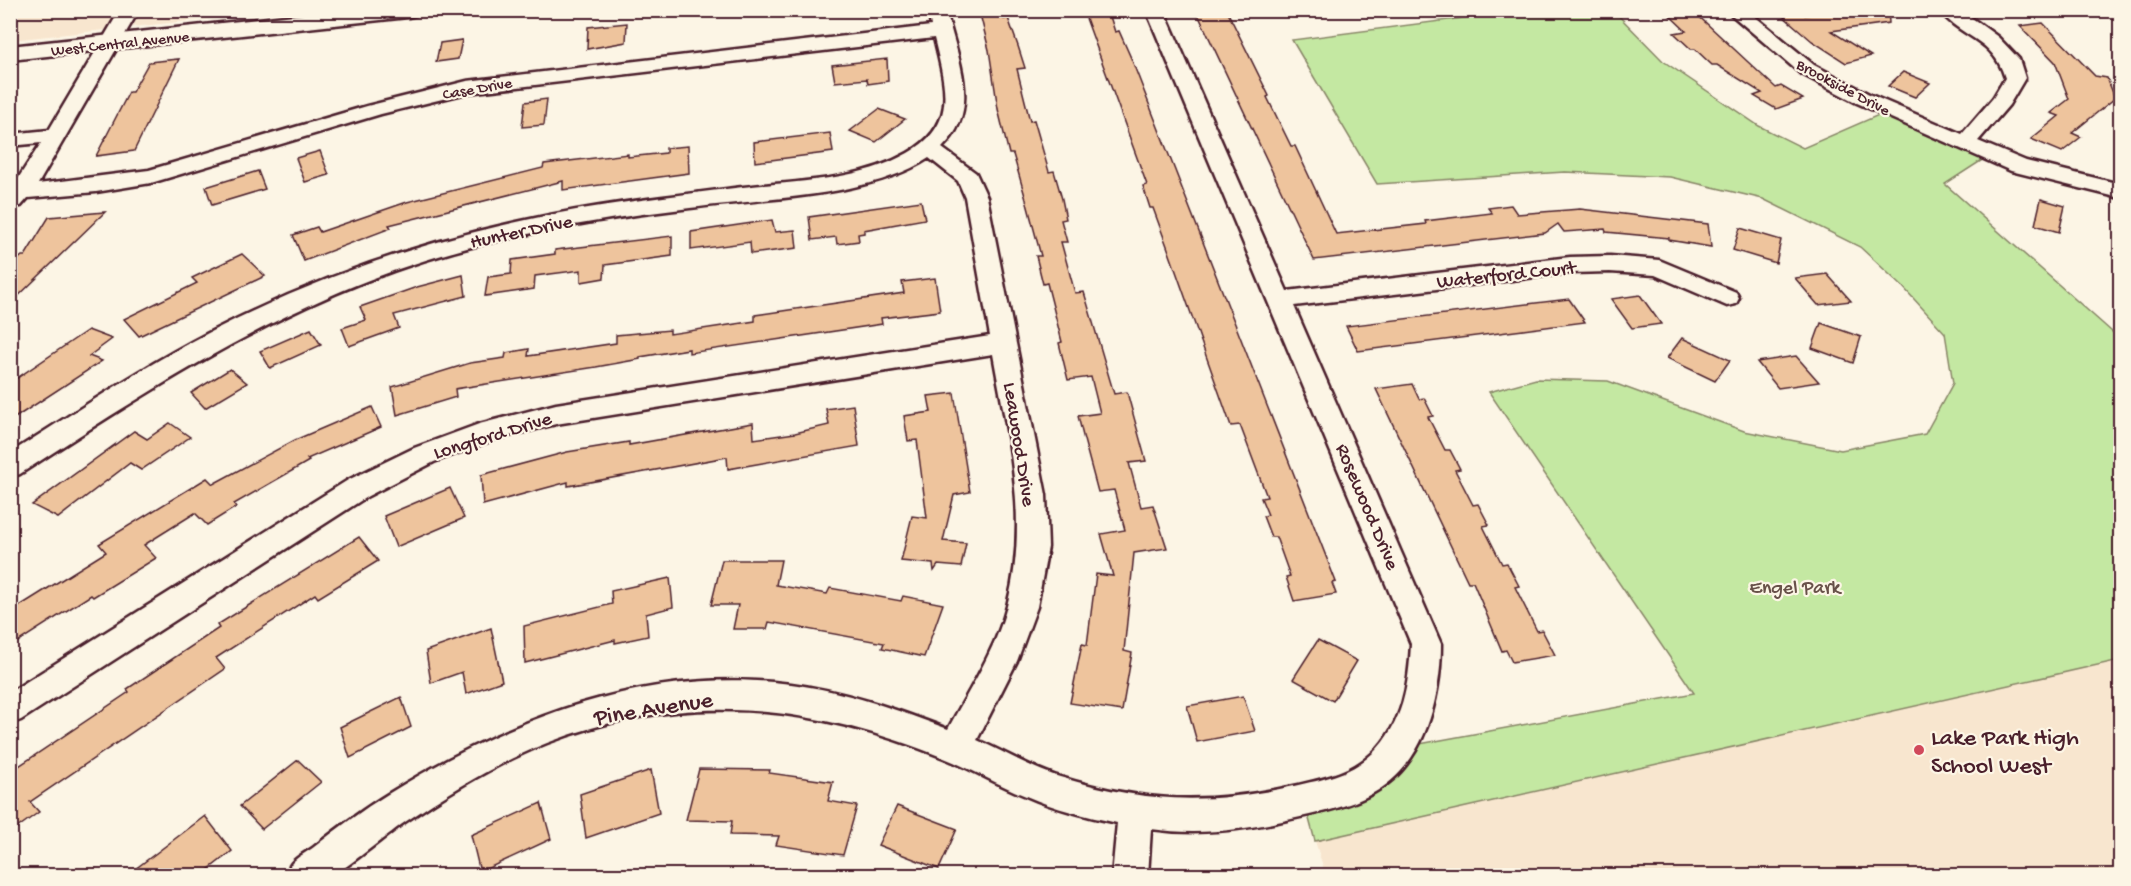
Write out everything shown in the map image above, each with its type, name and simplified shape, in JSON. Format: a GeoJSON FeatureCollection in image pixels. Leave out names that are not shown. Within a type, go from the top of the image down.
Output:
{"type":"FeatureCollection","features":[{"type":"Feature","properties":{"kind":"street"},"geometry":{"type":"LineString","coordinates":[[16,198],[130,10]]}},
{"type":"Feature","properties":{"kind":"street","name":"West Central Avenue"},"geometry":{"type":"LineString","coordinates":[[10,54],[408,10]]}},
{"type":"Feature","properties":{"kind":"street","name":"Rosewood Drive"},"geometry":{"type":"LineString","coordinates":[[1135,812],[1215,816],[1327,795],[1370,777],[1398,748],[1420,708],[1427,675],[1426,644],[1422,629],[1155,10]]}},
{"type":"Feature","properties":{"kind":"street","name":"Brookside Drive"},"geometry":{"type":"LineString","coordinates":[[1735,10],[1783,52],[1824,79],[2019,166],[2121,191]]}},
{"type":"Feature","properties":{"kind":"street"},"geometry":{"type":"LineString","coordinates":[[1948,10],[1991,42],[2009,59],[2015,78],[2002,101],[1965,143]]}},
{"type":"Feature","properties":{"kind":"street","name":"Hunter Drive"},"geometry":{"type":"LineString","coordinates":[[10,467],[155,374],[222,337],[307,297],[390,264],[457,244],[554,222],[869,177],[887,171],[929,148],[948,128],[955,104],[939,21]]}},
{"type":"Feature","properties":{"kind":"street","name":"Case Drive"},"geometry":{"type":"LineString","coordinates":[[16,198],[151,176],[374,110],[467,87],[939,21]]}},
{"type":"Feature","properties":{"kind":"street"},"geometry":{"type":"LineString","coordinates":[[10,140],[56,135]]}},
{"type":"Feature","properties":{"kind":"street","name":"Leawood Drive"},"geometry":{"type":"LineString","coordinates":[[929,148],[968,178],[976,196],[1032,495],[1033,547],[1022,607],[1000,662],[956,747]]}},
{"type":"Feature","properties":{"kind":"street","name":"Waterford Court"},"geometry":{"type":"LineString","coordinates":[[1280,300],[1570,265],[1610,264],[1659,268],[1727,298]]}},
{"type":"Feature","properties":{"kind":"street","name":"Longford Drive"},"geometry":{"type":"LineString","coordinates":[[10,710],[348,494],[424,455],[467,439],[556,414],[1004,343]]}},
{"type":"Feature","properties":{"kind":"street","name":"Pine Avenue"},"geometry":{"type":"LineString","coordinates":[[304,876],[395,807],[468,763],[546,729],[627,706],[695,696],[773,697],[818,703],[956,747],[1058,793],[1135,812]]}},
{"type":"Feature","properties":{"kind":"street"},"geometry":{"type":"LineString","coordinates":[[1130,876],[1135,812]]}},
{"type":"Feature","properties":{"kind":"shaded area"},"geometry":{"type":"Polygon","coordinates":[[[11,10],[281,11],[11,40],[11,10]]]}},
{"type":"Feature","properties":{"kind":"shaded area","name":"Lake Park High School West"},"geometry":{"type":"Polygon","coordinates":[[[2120,660],[2120,875],[1326,876],[1315,841],[2120,660]]]}},
{"type":"Feature","properties":{"kind":"green space","name":"Engel Park"},"geometry":{"type":"Polygon","coordinates":[[[1510,11],[1614,11],[1663,61],[1759,126],[1803,148],[1890,110],[1990,155],[1945,184],[2120,339],[2120,660],[1315,841],[1304,800],[1398,748],[1694,693],[1489,392],[1536,379],[1608,381],[1744,431],[1841,450],[1925,434],[1953,383],[1945,333],[1903,287],[1860,247],[1763,199],[1670,177],[1565,172],[1377,184],[1292,40],[1510,11]]]}},
{"type":"Feature","properties":{"kind":"building"},"geometry":{"type":"Polygon","coordinates":[[[979,10],[1002,10],[1004,19],[1008,18],[1018,46],[1025,68],[1017,69],[1030,121],[1034,120],[1049,172],[1054,171],[1062,199],[1066,219],[1061,220],[1067,242],[1061,242],[1075,293],[1084,292],[1114,394],[1127,392],[1146,461],[1129,463],[1141,507],[1153,505],[1167,548],[1134,553],[1124,651],[1132,653],[1122,711],[1070,703],[1082,644],[1087,645],[1096,574],[1113,576],[1101,534],[1125,530],[1114,490],[1098,492],[1078,416],[1100,413],[1091,377],[1068,380],[1059,343],[1062,342],[1047,283],[1043,284],[1036,256],[1041,256],[1013,154],[1009,154],[998,109],[989,50],[979,10]]]}},
{"type":"Feature","properties":{"kind":"building"},"geometry":{"type":"Polygon","coordinates":[[[1083,10],[1108,10],[1115,32],[1119,31],[1131,58],[1336,582],[1332,583],[1336,594],[1294,601],[1286,577],[1290,576],[1276,537],[1271,537],[1263,516],[1268,515],[1261,498],[1267,497],[1240,425],[1231,426],[1153,208],[1150,208],[1143,186],[1147,185],[1083,10]]]}},
{"type":"Feature","properties":{"kind":"building"},"geometry":{"type":"Polygon","coordinates":[[[1196,10],[1228,13],[1269,96],[1267,97],[1291,146],[1295,146],[1336,234],[1426,224],[1425,221],[1492,213],[1488,208],[1511,205],[1517,214],[1580,209],[1708,224],[1711,247],[1669,240],[1669,238],[1606,232],[1605,229],[1564,232],[1558,224],[1545,233],[1314,260],[1196,10]]]}},
{"type":"Feature","properties":{"kind":"building"},"geometry":{"type":"Polygon","coordinates":[[[1664,10],[1692,10],[1776,88],[1781,86],[1803,99],[1776,109],[1754,96],[1762,93],[1717,65],[1712,65],[1674,33],[1686,31],[1664,10]]]}},
{"type":"Feature","properties":{"kind":"building"},"geometry":{"type":"Polygon","coordinates":[[[1776,10],[1798,10],[1805,15],[1841,10],[1888,10],[1889,23],[1831,31],[1871,56],[1846,63],[1812,41],[1776,10]]]}},
{"type":"Feature","properties":{"kind":"building"},"geometry":{"type":"Polygon","coordinates":[[[627,23],[626,42],[587,49],[588,27],[627,23]]]}},
{"type":"Feature","properties":{"kind":"building"},"geometry":{"type":"Polygon","coordinates":[[[2043,23],[2095,76],[2107,78],[2115,98],[2072,133],[2081,137],[2062,152],[2031,139],[2059,116],[2051,113],[2069,99],[2055,62],[2020,26],[2043,23]]]}},
{"type":"Feature","properties":{"kind":"building"},"geometry":{"type":"Polygon","coordinates":[[[462,40],[458,59],[436,62],[440,43],[462,40]]]}},
{"type":"Feature","properties":{"kind":"building"},"geometry":{"type":"Polygon","coordinates":[[[179,59],[134,151],[96,156],[129,92],[132,92],[149,62],[179,59]]]}},
{"type":"Feature","properties":{"kind":"building"},"geometry":{"type":"Polygon","coordinates":[[[887,59],[888,81],[868,84],[867,79],[835,82],[832,65],[887,59]]]}},
{"type":"Feature","properties":{"kind":"building"},"geometry":{"type":"Polygon","coordinates":[[[1903,72],[1930,83],[1915,97],[1888,86],[1903,72]]]}},
{"type":"Feature","properties":{"kind":"building"},"geometry":{"type":"Polygon","coordinates":[[[547,99],[544,125],[522,127],[525,102],[547,99]]]}},
{"type":"Feature","properties":{"kind":"building"},"geometry":{"type":"Polygon","coordinates":[[[879,109],[905,119],[876,142],[850,131],[879,109]]]}},
{"type":"Feature","properties":{"kind":"building"},"geometry":{"type":"Polygon","coordinates":[[[830,133],[833,152],[755,162],[754,142],[830,133]]]}},
{"type":"Feature","properties":{"kind":"building"},"geometry":{"type":"Polygon","coordinates":[[[688,146],[689,173],[563,190],[563,181],[389,225],[391,228],[304,261],[293,235],[317,227],[320,232],[407,202],[543,168],[544,164],[628,154],[628,157],[666,153],[666,148],[688,146]]]}},
{"type":"Feature","properties":{"kind":"building"},"geometry":{"type":"Polygon","coordinates":[[[320,151],[329,175],[305,182],[296,158],[320,151]]]}},
{"type":"Feature","properties":{"kind":"building"},"geometry":{"type":"Polygon","coordinates":[[[258,171],[265,189],[212,205],[206,187],[258,171]]]}},
{"type":"Feature","properties":{"kind":"building"},"geometry":{"type":"Polygon","coordinates":[[[2041,199],[2065,206],[2059,232],[2035,225],[2041,199]]]}},
{"type":"Feature","properties":{"kind":"building"},"geometry":{"type":"Polygon","coordinates":[[[921,201],[925,219],[864,230],[864,233],[858,234],[859,241],[837,244],[836,237],[812,240],[809,217],[921,201]]]}},
{"type":"Feature","properties":{"kind":"building"},"geometry":{"type":"Polygon","coordinates":[[[105,212],[10,304],[10,266],[25,256],[49,217],[105,212]]]}},
{"type":"Feature","properties":{"kind":"building"},"geometry":{"type":"Polygon","coordinates":[[[772,220],[775,232],[795,230],[797,248],[751,254],[750,242],[691,250],[691,232],[772,220]]]}},
{"type":"Feature","properties":{"kind":"building"},"geometry":{"type":"Polygon","coordinates":[[[1740,228],[1781,240],[1776,263],[1733,250],[1740,228]]]}},
{"type":"Feature","properties":{"kind":"building"},"geometry":{"type":"Polygon","coordinates":[[[672,236],[672,256],[605,265],[604,278],[581,282],[581,270],[535,276],[534,289],[485,296],[488,277],[511,274],[512,260],[555,254],[555,250],[672,236]]]}},
{"type":"Feature","properties":{"kind":"building"},"geometry":{"type":"Polygon","coordinates":[[[242,254],[265,276],[139,336],[124,319],[197,283],[192,278],[242,254]]]}},
{"type":"Feature","properties":{"kind":"building"},"geometry":{"type":"Polygon","coordinates":[[[1827,274],[1851,301],[1818,305],[1795,278],[1827,274]]]}},
{"type":"Feature","properties":{"kind":"building"},"geometry":{"type":"Polygon","coordinates":[[[463,275],[466,296],[394,315],[399,328],[349,346],[342,328],[366,320],[360,307],[417,287],[463,275]]]}},
{"type":"Feature","properties":{"kind":"building"},"geometry":{"type":"Polygon","coordinates":[[[935,278],[940,311],[881,318],[882,324],[689,353],[689,349],[596,367],[455,389],[456,397],[397,415],[392,387],[470,363],[505,358],[506,353],[529,349],[528,356],[616,343],[616,335],[670,330],[670,334],[755,321],[755,315],[904,293],[902,282],[935,278]]]}},
{"type":"Feature","properties":{"kind":"building"},"geometry":{"type":"Polygon","coordinates":[[[1640,295],[1661,324],[1632,328],[1611,299],[1640,295]]]}},
{"type":"Feature","properties":{"kind":"building"},"geometry":{"type":"Polygon","coordinates":[[[1569,299],[1585,322],[1358,351],[1346,326],[1569,299]]]}},
{"type":"Feature","properties":{"kind":"building"},"geometry":{"type":"Polygon","coordinates":[[[1821,323],[1861,337],[1853,363],[1812,348],[1821,323]]]}},
{"type":"Feature","properties":{"kind":"building"},"geometry":{"type":"Polygon","coordinates":[[[311,329],[321,345],[270,368],[260,351],[311,329]]]}},
{"type":"Feature","properties":{"kind":"building"},"geometry":{"type":"Polygon","coordinates":[[[88,330],[112,339],[89,356],[102,361],[10,421],[10,383],[88,330]]]}},
{"type":"Feature","properties":{"kind":"building"},"geometry":{"type":"Polygon","coordinates":[[[1682,338],[1730,360],[1715,381],[1667,358],[1682,338]]]}},
{"type":"Feature","properties":{"kind":"building"},"geometry":{"type":"Polygon","coordinates":[[[1796,356],[1819,382],[1778,388],[1757,362],[1796,356]]]}},
{"type":"Feature","properties":{"kind":"building"},"geometry":{"type":"Polygon","coordinates":[[[230,369],[247,383],[205,408],[191,393],[230,369]]]}},
{"type":"Feature","properties":{"kind":"building"},"geometry":{"type":"Polygon","coordinates":[[[1412,384],[1419,399],[1424,398],[1433,416],[1428,417],[1445,450],[1450,450],[1460,469],[1455,470],[1473,505],[1478,504],[1489,525],[1483,526],[1502,564],[1507,563],[1519,586],[1515,587],[1537,631],[1542,630],[1555,655],[1512,662],[1506,650],[1502,651],[1473,582],[1468,582],[1376,389],[1412,384]]]}},
{"type":"Feature","properties":{"kind":"building"},"geometry":{"type":"Polygon","coordinates":[[[954,393],[970,492],[954,495],[943,541],[966,543],[961,567],[938,565],[934,571],[933,564],[901,561],[912,516],[927,518],[917,440],[908,441],[904,416],[931,412],[928,396],[954,393]]]}},
{"type":"Feature","properties":{"kind":"building"},"geometry":{"type":"Polygon","coordinates":[[[853,405],[859,446],[728,469],[727,457],[568,486],[568,482],[483,505],[481,475],[567,452],[629,442],[629,445],[753,423],[754,439],[795,433],[829,425],[826,409],[853,405]]]}},
{"type":"Feature","properties":{"kind":"building"},"geometry":{"type":"Polygon","coordinates":[[[372,407],[381,427],[307,459],[309,461],[234,504],[236,507],[207,525],[195,513],[144,545],[156,558],[93,597],[91,595],[10,647],[10,612],[106,552],[99,544],[207,478],[213,484],[295,440],[372,407]]]}},
{"type":"Feature","properties":{"kind":"building"},"geometry":{"type":"Polygon","coordinates":[[[170,423],[190,437],[141,470],[130,463],[58,518],[32,505],[134,431],[147,439],[170,423]]]}},
{"type":"Feature","properties":{"kind":"building"},"geometry":{"type":"Polygon","coordinates":[[[450,488],[464,518],[396,547],[384,516],[450,488]]]}},
{"type":"Feature","properties":{"kind":"building"},"geometry":{"type":"Polygon","coordinates":[[[359,537],[378,561],[318,598],[315,594],[216,658],[225,669],[30,802],[39,812],[10,833],[10,772],[129,692],[127,689],[219,628],[217,625],[359,537]]]}},
{"type":"Feature","properties":{"kind":"building"},"geometry":{"type":"Polygon","coordinates":[[[722,560],[781,560],[776,585],[827,594],[830,588],[901,601],[903,596],[943,604],[924,657],[882,648],[884,643],[769,622],[767,629],[733,629],[738,605],[711,605],[722,560]]]}},
{"type":"Feature","properties":{"kind":"building"},"geometry":{"type":"Polygon","coordinates":[[[670,578],[673,607],[646,614],[648,636],[615,643],[615,640],[525,663],[524,626],[612,604],[611,591],[670,578]]]}},
{"type":"Feature","properties":{"kind":"building"},"geometry":{"type":"Polygon","coordinates":[[[491,628],[502,681],[466,694],[462,672],[431,683],[426,651],[491,628]]]}},
{"type":"Feature","properties":{"kind":"building"},"geometry":{"type":"Polygon","coordinates":[[[1318,640],[1357,661],[1333,701],[1293,679],[1318,640]]]}},
{"type":"Feature","properties":{"kind":"building"},"geometry":{"type":"Polygon","coordinates":[[[1243,696],[1255,731],[1197,742],[1187,706],[1243,696]]]}},
{"type":"Feature","properties":{"kind":"building"},"geometry":{"type":"Polygon","coordinates":[[[401,697],[411,727],[350,758],[340,727],[401,697]]]}},
{"type":"Feature","properties":{"kind":"building"},"geometry":{"type":"Polygon","coordinates":[[[298,760],[321,782],[262,829],[240,806],[298,760]]]}},
{"type":"Feature","properties":{"kind":"building"},"geometry":{"type":"Polygon","coordinates":[[[699,769],[770,770],[769,773],[833,782],[828,801],[857,806],[843,855],[776,845],[779,836],[730,835],[732,821],[686,820],[699,769]]]}},
{"type":"Feature","properties":{"kind":"building"},"geometry":{"type":"Polygon","coordinates":[[[651,770],[659,813],[586,838],[580,794],[651,770]]]}},
{"type":"Feature","properties":{"kind":"building"},"geometry":{"type":"Polygon","coordinates":[[[541,803],[551,839],[480,872],[471,835],[541,803]]]}},
{"type":"Feature","properties":{"kind":"building"},"geometry":{"type":"Polygon","coordinates":[[[897,806],[957,829],[939,869],[878,845],[897,806]]]}},
{"type":"Feature","properties":{"kind":"building"},"geometry":{"type":"Polygon","coordinates":[[[205,816],[232,851],[200,876],[126,876],[205,816]]]}},
{"type":"Feature","properties":{"kind":"place","name":"Lake Park High School West"},"geometry":{"type":"Point","coordinates":[1919,750]}}]}
